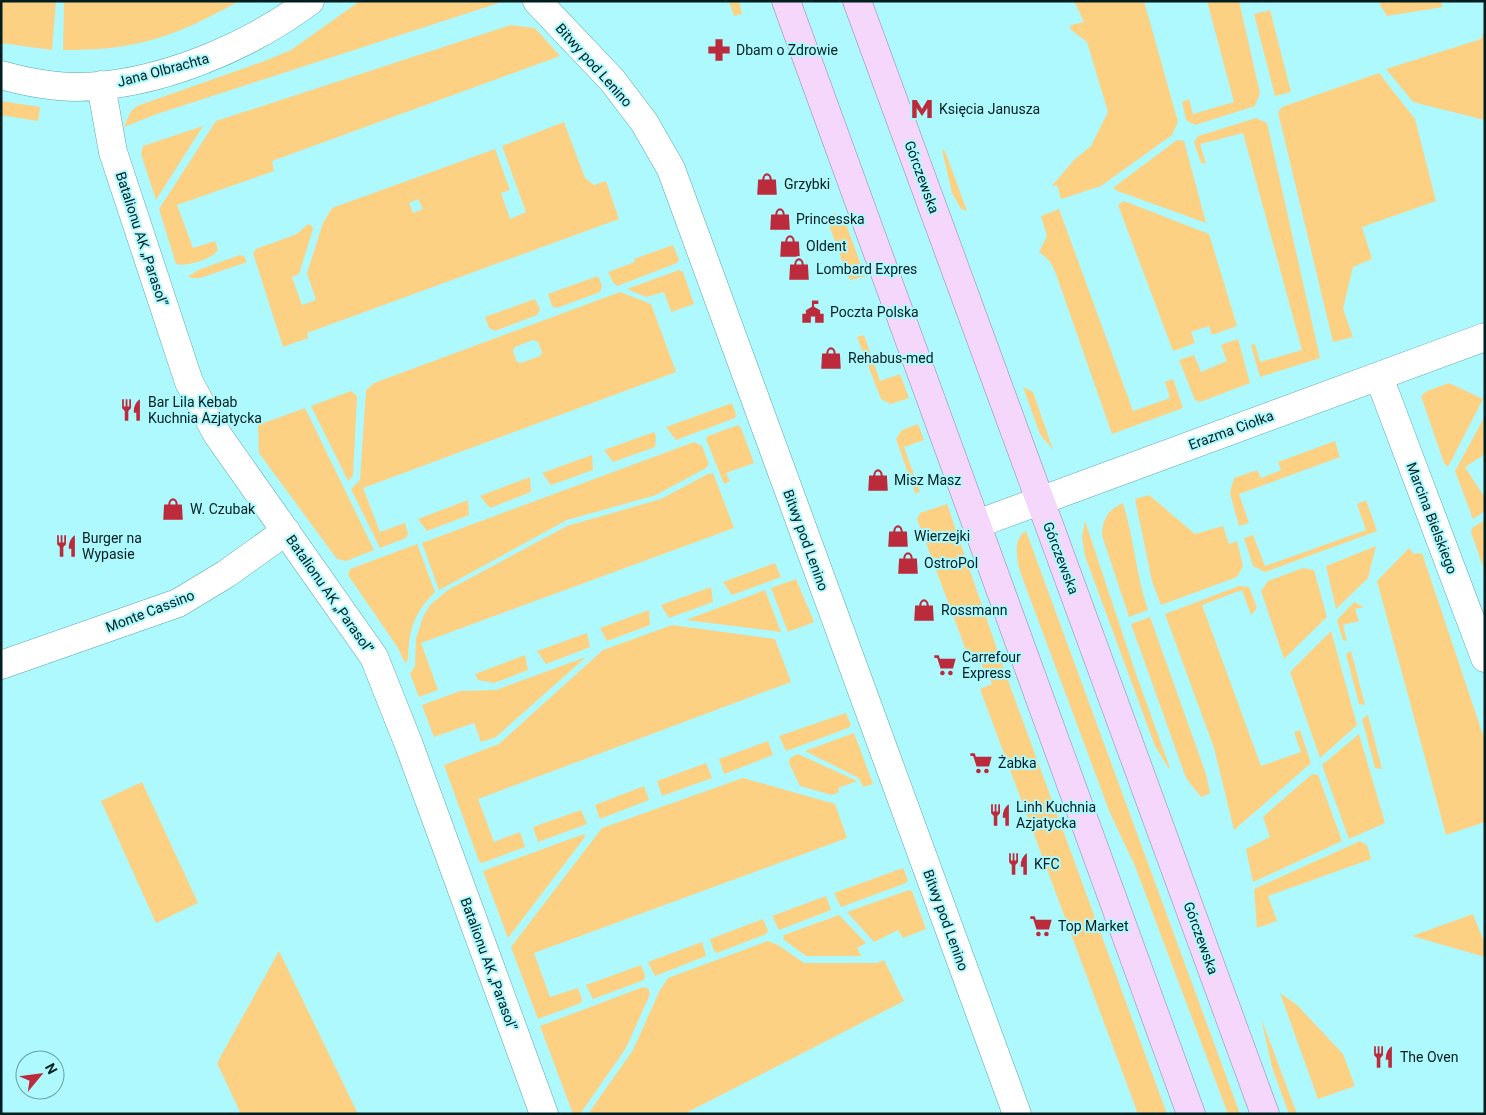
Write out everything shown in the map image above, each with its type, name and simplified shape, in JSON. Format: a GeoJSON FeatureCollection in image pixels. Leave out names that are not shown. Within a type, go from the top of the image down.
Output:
{"type":"FeatureCollection","features":[{"type":"Feature","properties":{"kind":"main road"},"geometry":{"type":"LineString","coordinates":[[786,1],[1191,1114]]}},
{"type":"Feature","properties":{"kind":"main road","name":"Górczewska"},"geometry":{"type":"LineString","coordinates":[[857,1],[1265,1114]]}},
{"type":"Feature","properties":{"kind":"street","name":"Jana Olbrachta"},"geometry":{"type":"LineString","coordinates":[[1,75],[51,85],[101,86],[140,78],[202,62],[237,46],[290,16],[310,1]]}},
{"type":"Feature","properties":{"kind":"street","name":"Bitwy pod Lenino"},"geometry":{"type":"LineString","coordinates":[[537,1],[612,80],[644,122],[671,169],[1017,1114]]}},
{"type":"Feature","properties":{"kind":"street","name":"Batalionu AK „Parasol”"},"geometry":{"type":"LineString","coordinates":[[101,86],[114,152],[189,382],[216,434],[374,657],[409,744],[544,1114]]}},
{"type":"Feature","properties":{"kind":"street","name":"Erazma Ciołka"},"geometry":{"type":"LineString","coordinates":[[977,524],[1379,377],[1485,336]]}},
{"type":"Feature","properties":{"kind":"street","name":"Marcina Bielskiego"},"geometry":{"type":"LineString","coordinates":[[1379,377],[1485,658]]}},
{"type":"Feature","properties":{"kind":"street","name":"Monte Cassino"},"geometry":{"type":"LineString","coordinates":[[2,662],[178,603],[226,574],[286,531]]}},
{"type":"Feature","properties":{"kind":"shaded area"},"geometry":{"type":"Polygon","coordinates":[[[1,1],[56,1],[52,50],[1,43],[1,1]]]}},
{"type":"Feature","properties":{"kind":"shaded area"},"geometry":{"type":"Polygon","coordinates":[[[64,1],[239,1],[195,24],[155,39],[112,48],[63,50],[64,1]]]}},
{"type":"Feature","properties":{"kind":"shaded area"},"geometry":{"type":"Polygon","coordinates":[[[360,1],[505,1],[157,114],[124,127],[131,111],[137,106],[291,50],[360,1]]]}},
{"type":"Feature","properties":{"kind":"shaded area"},"geometry":{"type":"Polygon","coordinates":[[[729,1],[739,1],[742,14],[734,16],[729,1]]]}},
{"type":"Feature","properties":{"kind":"shaded area"},"geometry":{"type":"Polygon","coordinates":[[[1074,1],[1144,1],[1178,122],[1172,135],[1101,186],[1061,199],[1057,185],[1051,187],[1074,160],[1091,146],[1108,112],[1087,42],[1070,29],[1071,25],[1084,22],[1074,1]]]}},
{"type":"Feature","properties":{"kind":"shaded area"},"geometry":{"type":"Polygon","coordinates":[[[1207,1],[1239,1],[1260,93],[1255,106],[1195,125],[1186,120],[1182,102],[1189,99],[1193,114],[1234,102],[1207,1]]]}},
{"type":"Feature","properties":{"kind":"shaded area"},"geometry":{"type":"Polygon","coordinates":[[[1378,1],[1440,1],[1443,7],[1387,16],[1378,1]]]}},
{"type":"Feature","properties":{"kind":"shaded area"},"geometry":{"type":"Polygon","coordinates":[[[1270,10],[1291,92],[1275,96],[1254,14],[1270,10]]]}},
{"type":"Feature","properties":{"kind":"shaded area"},"geometry":{"type":"Polygon","coordinates":[[[511,25],[535,28],[560,56],[272,161],[274,171],[177,205],[193,248],[215,241],[218,250],[199,262],[176,264],[159,209],[216,121],[511,25]]]}},
{"type":"Feature","properties":{"kind":"shaded area"},"geometry":{"type":"Polygon","coordinates":[[[1485,29],[1485,120],[1413,102],[1386,69],[1481,39],[1485,29]]]}},
{"type":"Feature","properties":{"kind":"shaded area"},"geometry":{"type":"Polygon","coordinates":[[[1379,73],[1415,119],[1436,201],[1362,227],[1372,259],[1353,267],[1343,309],[1353,337],[1333,342],[1278,112],[1282,107],[1379,73]]]}},
{"type":"Feature","properties":{"kind":"shaded area"},"geometry":{"type":"Polygon","coordinates":[[[1,101],[40,107],[38,121],[1,115],[1,101]]]}},
{"type":"Feature","properties":{"kind":"shaded area"},"geometry":{"type":"Polygon","coordinates":[[[1256,118],[1267,123],[1320,358],[1260,377],[1251,345],[1255,344],[1260,362],[1302,350],[1243,133],[1200,144],[1206,164],[1201,163],[1194,142],[1198,136],[1256,118]]]}},
{"type":"Feature","properties":{"kind":"shaded area"},"geometry":{"type":"Polygon","coordinates":[[[564,122],[585,178],[594,185],[606,181],[619,219],[307,333],[308,338],[283,347],[253,253],[256,249],[297,234],[308,224],[312,226],[313,229],[299,274],[292,277],[302,305],[316,300],[307,273],[323,223],[332,208],[495,149],[510,190],[501,193],[510,219],[526,212],[502,146],[564,122]],[[418,199],[409,203],[413,213],[423,209],[418,199]]]}},
{"type":"Feature","properties":{"kind":"shaded area"},"geometry":{"type":"Polygon","coordinates":[[[203,126],[156,200],[141,154],[143,146],[203,126]]]}},
{"type":"Feature","properties":{"kind":"shaded area"},"geometry":{"type":"Polygon","coordinates":[[[1177,140],[1184,141],[1206,223],[1115,190],[1114,187],[1177,140]]]}},
{"type":"Feature","properties":{"kind":"shaded area"},"geometry":{"type":"Polygon","coordinates":[[[942,150],[945,151],[967,211],[961,209],[952,193],[942,150]]]}},
{"type":"Feature","properties":{"kind":"shaded area"},"geometry":{"type":"Polygon","coordinates":[[[1124,201],[1209,234],[1237,326],[1212,335],[1209,326],[1191,332],[1195,343],[1173,351],[1118,205],[1124,201]]]}},
{"type":"Feature","properties":{"kind":"shaded area"},"geometry":{"type":"Polygon","coordinates":[[[1059,209],[1133,411],[1170,398],[1165,382],[1173,379],[1183,408],[1112,434],[1056,274],[1050,261],[1039,252],[1047,236],[1041,216],[1059,209]]]}},
{"type":"Feature","properties":{"kind":"shaded area"},"geometry":{"type":"Polygon","coordinates":[[[834,213],[843,216],[865,276],[851,280],[848,277],[829,225],[834,213]]]}},
{"type":"Feature","properties":{"kind":"shaded area"},"geometry":{"type":"Polygon","coordinates":[[[673,245],[679,260],[677,263],[617,286],[613,282],[608,272],[635,262],[634,259],[673,245]]]}},
{"type":"Feature","properties":{"kind":"shaded area"},"geometry":{"type":"Polygon","coordinates":[[[240,255],[244,256],[247,262],[200,278],[190,278],[189,276],[198,270],[240,255]]]}},
{"type":"Feature","properties":{"kind":"shaded area"},"geometry":{"type":"Polygon","coordinates":[[[679,270],[683,272],[694,304],[671,312],[664,292],[646,297],[627,289],[679,270]]]}},
{"type":"Feature","properties":{"kind":"shaded area"},"geometry":{"type":"Polygon","coordinates":[[[598,276],[602,286],[600,292],[557,308],[552,306],[548,294],[598,276]]]}},
{"type":"Feature","properties":{"kind":"shaded area"},"geometry":{"type":"Polygon","coordinates":[[[620,292],[651,304],[676,372],[363,488],[380,532],[405,523],[408,534],[406,538],[380,548],[351,489],[360,480],[366,390],[374,383],[620,292]],[[533,340],[515,347],[513,351],[517,362],[521,363],[540,356],[542,352],[538,342],[533,340]]]}},
{"type":"Feature","properties":{"kind":"shaded area"},"geometry":{"type":"Polygon","coordinates":[[[535,299],[540,309],[537,315],[495,331],[489,328],[485,317],[535,299]]]}},
{"type":"Feature","properties":{"kind":"shaded area"},"geometry":{"type":"Polygon","coordinates":[[[864,335],[880,381],[900,374],[909,398],[891,404],[881,399],[857,337],[864,335]]]}},
{"type":"Feature","properties":{"kind":"shaded area"},"geometry":{"type":"Polygon","coordinates":[[[1238,339],[1250,383],[1200,402],[1195,400],[1179,360],[1194,355],[1201,372],[1227,361],[1221,345],[1238,339]]]}},
{"type":"Feature","properties":{"kind":"shaded area"},"geometry":{"type":"Polygon","coordinates":[[[1449,383],[1483,399],[1448,467],[1444,463],[1421,396],[1427,391],[1449,383]]]}},
{"type":"Feature","properties":{"kind":"shaded area"},"geometry":{"type":"Polygon","coordinates":[[[1023,387],[1033,392],[1053,450],[1040,434],[1023,387]]]}},
{"type":"Feature","properties":{"kind":"shaded area"},"geometry":{"type":"Polygon","coordinates":[[[351,391],[357,396],[353,476],[348,481],[311,406],[351,391]]]}},
{"type":"Feature","properties":{"kind":"shaded area"},"geometry":{"type":"Polygon","coordinates":[[[732,403],[736,415],[735,418],[676,440],[666,427],[732,403]]]}},
{"type":"Feature","properties":{"kind":"shaded area"},"geometry":{"type":"Polygon","coordinates":[[[305,408],[374,550],[346,561],[337,559],[259,453],[258,425],[305,408]]]}},
{"type":"Feature","properties":{"kind":"shaded area"},"geometry":{"type":"Polygon","coordinates":[[[1485,416],[1485,454],[1465,467],[1485,498],[1485,511],[1473,519],[1455,471],[1485,416]]]}},
{"type":"Feature","properties":{"kind":"shaded area"},"geometry":{"type":"Polygon","coordinates":[[[918,424],[924,440],[904,447],[920,492],[915,493],[896,439],[902,430],[918,424]]]}},
{"type":"Feature","properties":{"kind":"shaded area"},"geometry":{"type":"Polygon","coordinates":[[[738,425],[741,428],[754,463],[726,473],[730,481],[724,484],[706,439],[708,436],[738,425]]]}},
{"type":"Feature","properties":{"kind":"shaded area"},"geometry":{"type":"Polygon","coordinates":[[[654,432],[656,436],[655,447],[613,462],[604,450],[654,432]]]}},
{"type":"Feature","properties":{"kind":"shaded area"},"geometry":{"type":"Polygon","coordinates":[[[1335,441],[1340,457],[1239,494],[1249,523],[1239,526],[1230,493],[1234,478],[1257,470],[1261,478],[1281,470],[1278,462],[1335,441]]]}},
{"type":"Feature","properties":{"kind":"shaded area"},"geometry":{"type":"Polygon","coordinates":[[[694,442],[702,446],[709,464],[706,468],[656,495],[567,520],[439,590],[422,543],[694,442]]]}},
{"type":"Feature","properties":{"kind":"shaded area"},"geometry":{"type":"Polygon","coordinates":[[[592,455],[593,470],[551,485],[542,473],[592,455]]]}},
{"type":"Feature","properties":{"kind":"shaded area"},"geometry":{"type":"Polygon","coordinates":[[[713,473],[734,528],[421,643],[438,690],[419,697],[410,674],[415,666],[416,639],[423,617],[430,605],[448,590],[567,526],[661,499],[713,473]]]}},
{"type":"Feature","properties":{"kind":"shaded area"},"geometry":{"type":"Polygon","coordinates":[[[530,477],[531,492],[490,508],[480,496],[530,477]]]}},
{"type":"Feature","properties":{"kind":"shaded area"},"geometry":{"type":"Polygon","coordinates":[[[1149,495],[1195,534],[1223,526],[1229,544],[1237,541],[1243,566],[1237,577],[1161,605],[1152,581],[1135,499],[1149,495]]]}},
{"type":"Feature","properties":{"kind":"shaded area"},"geometry":{"type":"Polygon","coordinates":[[[468,500],[469,515],[427,531],[418,519],[468,500]]]}},
{"type":"Feature","properties":{"kind":"shaded area"},"geometry":{"type":"Polygon","coordinates":[[[1366,500],[1377,531],[1265,572],[1253,566],[1244,538],[1253,535],[1265,566],[1366,530],[1357,504],[1366,500]]]}},
{"type":"Feature","properties":{"kind":"shaded area"},"geometry":{"type":"Polygon","coordinates":[[[1123,503],[1148,610],[1129,617],[1102,535],[1103,524],[1107,515],[1123,503]]]}},
{"type":"Feature","properties":{"kind":"shaded area"},"geometry":{"type":"Polygon","coordinates":[[[947,504],[1006,675],[1167,1114],[1138,1114],[980,689],[992,684],[989,677],[987,678],[979,658],[970,661],[917,519],[920,513],[947,504]]]}},
{"type":"Feature","properties":{"kind":"shaded area"},"geometry":{"type":"Polygon","coordinates":[[[1485,520],[1485,572],[1471,532],[1472,528],[1485,520]]]}},
{"type":"Feature","properties":{"kind":"shaded area"},"geometry":{"type":"Polygon","coordinates":[[[1085,521],[1169,769],[1155,746],[1085,556],[1082,537],[1085,521]]]}},
{"type":"Feature","properties":{"kind":"shaded area"},"geometry":{"type":"Polygon","coordinates":[[[1026,531],[1240,1114],[1228,1114],[1135,866],[1110,813],[1021,574],[1017,557],[1017,545],[1019,539],[1026,531]]]}},
{"type":"Feature","properties":{"kind":"shaded area"},"geometry":{"type":"Polygon","coordinates":[[[417,544],[435,592],[417,615],[411,631],[408,660],[405,663],[398,648],[348,575],[350,569],[417,544]]]}},
{"type":"Feature","properties":{"kind":"shaded area"},"geometry":{"type":"Polygon","coordinates":[[[1376,546],[1368,578],[1336,609],[1326,566],[1376,546]]]}},
{"type":"Feature","properties":{"kind":"shaded area"},"geometry":{"type":"Polygon","coordinates":[[[1409,548],[1414,554],[1422,553],[1485,741],[1485,822],[1446,835],[1377,581],[1409,548]]]}},
{"type":"Feature","properties":{"kind":"shaded area"},"geometry":{"type":"Polygon","coordinates":[[[775,563],[781,577],[732,595],[723,582],[775,563]]]}},
{"type":"Feature","properties":{"kind":"shaded area"},"geometry":{"type":"Polygon","coordinates":[[[1303,568],[1314,570],[1327,617],[1284,659],[1261,591],[1268,581],[1303,568]]]}},
{"type":"Feature","properties":{"kind":"shaded area"},"geometry":{"type":"Polygon","coordinates":[[[796,579],[814,622],[788,632],[771,588],[796,579]]]}},
{"type":"Feature","properties":{"kind":"shaded area"},"geometry":{"type":"Polygon","coordinates":[[[1239,586],[1249,587],[1257,608],[1251,615],[1242,590],[1202,605],[1261,766],[1301,752],[1294,732],[1300,730],[1311,763],[1234,830],[1214,748],[1165,614],[1239,586]]]}},
{"type":"Feature","properties":{"kind":"shaded area"},"geometry":{"type":"Polygon","coordinates":[[[711,587],[713,602],[669,618],[661,605],[711,587]]]}},
{"type":"Feature","properties":{"kind":"shaded area"},"geometry":{"type":"Polygon","coordinates":[[[765,590],[781,632],[686,620],[765,590]]]}},
{"type":"Feature","properties":{"kind":"shaded area"},"geometry":{"type":"Polygon","coordinates":[[[1354,602],[1364,607],[1355,609],[1359,621],[1343,625],[1347,641],[1343,640],[1337,620],[1354,602]]]}},
{"type":"Feature","properties":{"kind":"shaded area"},"geometry":{"type":"Polygon","coordinates":[[[649,610],[650,625],[607,641],[600,628],[649,610]]]}},
{"type":"Feature","properties":{"kind":"shaded area"},"geometry":{"type":"Polygon","coordinates":[[[1150,617],[1206,774],[1210,793],[1201,797],[1186,778],[1131,624],[1150,617]]]}},
{"type":"Feature","properties":{"kind":"shaded area"},"geometry":{"type":"Polygon","coordinates":[[[672,625],[775,639],[791,682],[478,799],[494,842],[520,832],[525,847],[482,863],[479,861],[444,765],[499,744],[603,650],[672,625]]]}},
{"type":"Feature","properties":{"kind":"shaded area"},"geometry":{"type":"Polygon","coordinates":[[[1331,631],[1357,725],[1320,758],[1290,672],[1331,631]]]}},
{"type":"Feature","properties":{"kind":"shaded area"},"geometry":{"type":"Polygon","coordinates":[[[587,633],[590,647],[546,664],[537,651],[587,633]]]}},
{"type":"Feature","properties":{"kind":"shaded area"},"geometry":{"type":"Polygon","coordinates":[[[1351,651],[1365,705],[1359,704],[1346,654],[1351,651]]]}},
{"type":"Feature","properties":{"kind":"shaded area"},"geometry":{"type":"Polygon","coordinates":[[[525,655],[528,670],[494,683],[478,680],[475,674],[525,655]]]}},
{"type":"Feature","properties":{"kind":"shaded area"},"geometry":{"type":"Polygon","coordinates":[[[586,657],[496,737],[481,742],[474,723],[434,737],[422,705],[460,691],[496,690],[586,657]]]}},
{"type":"Feature","properties":{"kind":"shaded area"},"geometry":{"type":"Polygon","coordinates":[[[846,713],[851,725],[848,728],[786,751],[779,736],[846,713]]]}},
{"type":"Feature","properties":{"kind":"shaded area"},"geometry":{"type":"Polygon","coordinates":[[[1368,715],[1382,769],[1375,768],[1362,719],[1368,715]]]}},
{"type":"Feature","properties":{"kind":"shaded area"},"geometry":{"type":"Polygon","coordinates":[[[854,733],[873,784],[863,787],[859,778],[805,751],[854,733]]]}},
{"type":"Feature","properties":{"kind":"shaded area"},"geometry":{"type":"Polygon","coordinates":[[[1359,734],[1385,823],[1349,839],[1322,765],[1359,734]]]}},
{"type":"Feature","properties":{"kind":"shaded area"},"geometry":{"type":"Polygon","coordinates":[[[768,741],[773,755],[724,774],[719,759],[768,741]]]}},
{"type":"Feature","properties":{"kind":"shaded area"},"geometry":{"type":"Polygon","coordinates":[[[798,754],[857,781],[838,788],[839,792],[832,795],[800,786],[789,763],[790,758],[798,754]]]}},
{"type":"Feature","properties":{"kind":"shaded area"},"geometry":{"type":"Polygon","coordinates":[[[706,763],[712,778],[662,796],[657,781],[706,763]]]}},
{"type":"Feature","properties":{"kind":"shaded area"},"geometry":{"type":"Polygon","coordinates":[[[1312,774],[1318,775],[1342,841],[1253,882],[1246,849],[1270,837],[1263,817],[1312,774]]]}},
{"type":"Feature","properties":{"kind":"shaded area"},"geometry":{"type":"Polygon","coordinates":[[[743,778],[835,804],[847,838],[534,953],[550,997],[578,988],[582,999],[581,1003],[538,1019],[511,947],[602,828],[743,778]]]}},
{"type":"Feature","properties":{"kind":"shaded area"},"geometry":{"type":"Polygon","coordinates":[[[142,782],[198,903],[156,923],[101,801],[142,782]]]}},
{"type":"Feature","properties":{"kind":"shaded area"},"geometry":{"type":"Polygon","coordinates":[[[644,786],[649,800],[600,819],[595,805],[644,786]]]}},
{"type":"Feature","properties":{"kind":"shaded area"},"geometry":{"type":"Polygon","coordinates":[[[581,810],[587,824],[538,842],[533,827],[581,810]]]}},
{"type":"Feature","properties":{"kind":"shaded area"},"geometry":{"type":"Polygon","coordinates":[[[584,834],[585,837],[508,938],[483,871],[584,834]]]}},
{"type":"Feature","properties":{"kind":"shaded area"},"geometry":{"type":"Polygon","coordinates":[[[1360,841],[1367,845],[1371,859],[1268,896],[1277,921],[1257,928],[1254,889],[1360,841]]]}},
{"type":"Feature","properties":{"kind":"shaded area"},"geometry":{"type":"Polygon","coordinates":[[[903,868],[908,880],[906,883],[841,907],[834,893],[903,868]]]}},
{"type":"Feature","properties":{"kind":"shaded area"},"geometry":{"type":"Polygon","coordinates":[[[909,890],[912,891],[926,929],[903,938],[898,930],[874,942],[847,912],[909,890]]]}},
{"type":"Feature","properties":{"kind":"shaded area"},"geometry":{"type":"Polygon","coordinates":[[[826,896],[831,910],[779,930],[772,916],[826,896]]]}},
{"type":"Feature","properties":{"kind":"shaded area"},"geometry":{"type":"Polygon","coordinates":[[[1473,914],[1485,944],[1485,957],[1412,936],[1473,914]]]}},
{"type":"Feature","properties":{"kind":"shaded area"},"geometry":{"type":"Polygon","coordinates":[[[839,915],[866,943],[857,948],[861,956],[806,956],[783,939],[784,935],[839,915]]]}},
{"type":"Feature","properties":{"kind":"shaded area"},"geometry":{"type":"Polygon","coordinates":[[[763,919],[768,931],[766,934],[717,953],[714,951],[710,939],[763,919]]]}},
{"type":"Feature","properties":{"kind":"shaded area"},"geometry":{"type":"Polygon","coordinates":[[[768,941],[778,945],[804,963],[877,963],[884,960],[904,1001],[684,1114],[588,1114],[633,1050],[660,990],[668,978],[768,941]]]}},
{"type":"Feature","properties":{"kind":"shaded area"},"geometry":{"type":"Polygon","coordinates":[[[702,942],[706,956],[655,976],[648,962],[702,942]]]}},
{"type":"Feature","properties":{"kind":"shaded area"},"geometry":{"type":"Polygon","coordinates":[[[279,951],[358,1114],[241,1114],[217,1063],[279,951]]]}},
{"type":"Feature","properties":{"kind":"shaded area"},"geometry":{"type":"Polygon","coordinates":[[[641,965],[645,976],[644,980],[593,999],[586,985],[641,965]]]}},
{"type":"Feature","properties":{"kind":"shaded area"},"geometry":{"type":"Polygon","coordinates":[[[643,987],[648,988],[650,994],[626,1048],[580,1114],[573,1114],[540,1026],[643,987]]]}},
{"type":"Feature","properties":{"kind":"shaded area"},"geometry":{"type":"Polygon","coordinates":[[[1280,993],[1297,1005],[1343,1054],[1355,1086],[1318,1099],[1280,993]]]}},
{"type":"Feature","properties":{"kind":"shaded area"},"geometry":{"type":"Polygon","coordinates":[[[1261,1018],[1297,1114],[1289,1114],[1272,1067],[1261,1018]]]}},
{"type":"Feature","properties":{"kind":"place","name":"Dbam o Zdrowie"},"geometry":{"type":"Point","coordinates":[719,50]}},
{"type":"Feature","properties":{"kind":"place","name":"Księcia Janusza"},"geometry":{"type":"Point","coordinates":[922,109]}},
{"type":"Feature","properties":{"kind":"place","name":"Grzybki"},"geometry":{"type":"Point","coordinates":[767,184]}},
{"type":"Feature","properties":{"kind":"place","name":"Princesska"},"geometry":{"type":"Point","coordinates":[780,219]}},
{"type":"Feature","properties":{"kind":"place","name":"Oldent"},"geometry":{"type":"Point","coordinates":[790,246]}},
{"type":"Feature","properties":{"kind":"place","name":"Lombard Expres"},"geometry":{"type":"Point","coordinates":[799,269]}},
{"type":"Feature","properties":{"kind":"place","name":"Poczta Polska"},"geometry":{"type":"Point","coordinates":[813,312]}},
{"type":"Feature","properties":{"kind":"place","name":"Rehabus-med"},"geometry":{"type":"Point","coordinates":[831,358]}},
{"type":"Feature","properties":{"kind":"place","name":"Bar Lila Kebab Kuchnia Azjatycka"},"geometry":{"type":"Point","coordinates":[131,410]}},
{"type":"Feature","properties":{"kind":"place","name":"Misz Masz"},"geometry":{"type":"Point","coordinates":[878,480]}},
{"type":"Feature","properties":{"kind":"place","name":"W. Czubak"},"geometry":{"type":"Point","coordinates":[173,509]}},
{"type":"Feature","properties":{"kind":"place","name":"Wierzejki"},"geometry":{"type":"Point","coordinates":[898,536]}},
{"type":"Feature","properties":{"kind":"place","name":"Burger na Wypasie"},"geometry":{"type":"Point","coordinates":[66,546]}},
{"type":"Feature","properties":{"kind":"place","name":"OstroPol"},"geometry":{"type":"Point","coordinates":[908,563]}},
{"type":"Feature","properties":{"kind":"place","name":"Rossmann"},"geometry":{"type":"Point","coordinates":[924,610]}},
{"type":"Feature","properties":{"kind":"place","name":"Carrefour Express"},"geometry":{"type":"Point","coordinates":[945,665]}},
{"type":"Feature","properties":{"kind":"place","name":"Żabka"},"geometry":{"type":"Point","coordinates":[981,763]}},
{"type":"Feature","properties":{"kind":"place","name":"Linh Kuchnia Azjatycka"},"geometry":{"type":"Point","coordinates":[1000,815]}},
{"type":"Feature","properties":{"kind":"place","name":"KFC"},"geometry":{"type":"Point","coordinates":[1018,864]}},
{"type":"Feature","properties":{"kind":"place","name":"Top Market"},"geometry":{"type":"Point","coordinates":[1041,926]}},
{"type":"Feature","properties":{"kind":"place","name":"The Oven"},"geometry":{"type":"Point","coordinates":[1383,1057]}}]}
